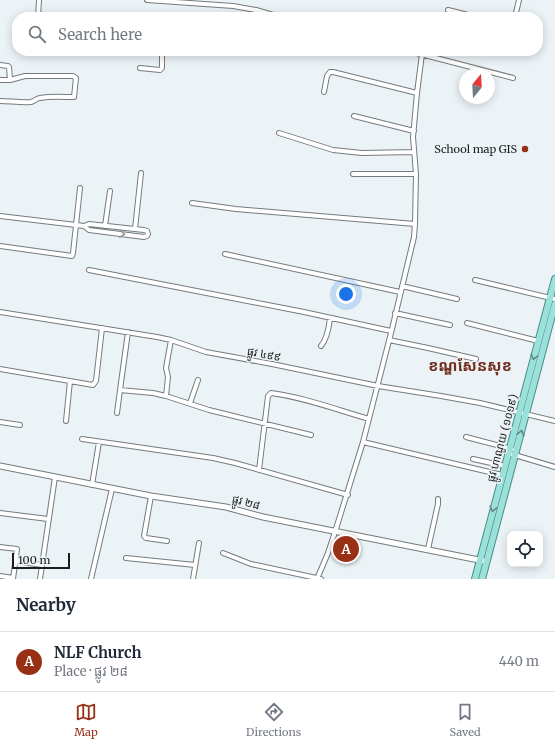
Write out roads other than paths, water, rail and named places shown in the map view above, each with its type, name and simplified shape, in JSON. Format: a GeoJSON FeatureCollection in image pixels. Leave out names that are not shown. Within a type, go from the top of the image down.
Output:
{"type":"FeatureCollection","features":[{"type":"Feature","properties":{"kind":"main road","name":"ផ្លូវ ហាណូយ (១០១៩)"},"geometry":{"type":"LineString","coordinates":[[482,579],[484,560],[504,466],[538,341],[550,320],[555,279]]}},
{"type":"Feature","properties":{"kind":"main road","name":"ផ្លូវ ហាណូយ (១០១៩)"},"geometry":{"type":"LineString","coordinates":[[475,579],[484,560],[516,453],[555,304]]}},
{"type":"Feature","properties":{"kind":"street"},"geometry":{"type":"LineString","coordinates":[[38,12],[39,0]]}},
{"type":"Feature","properties":{"kind":"street"},"geometry":{"type":"LineString","coordinates":[[147,0],[233,6],[263,12]]}},
{"type":"Feature","properties":{"kind":"street"},"geometry":{"type":"LineString","coordinates":[[516,12],[519,0]]}},
{"type":"Feature","properties":{"kind":"street"},"geometry":{"type":"LineString","coordinates":[[448,10],[454,12]]}},
{"type":"Feature","properties":{"kind":"street"},"geometry":{"type":"LineString","coordinates":[[140,68],[160,70],[162,68],[162,56]]}},
{"type":"Feature","properties":{"kind":"street"},"geometry":{"type":"LineString","coordinates":[[223,553],[251,564],[319,579],[348,495],[363,442],[414,237],[416,174],[413,137],[422,56]]}},
{"type":"Feature","properties":{"kind":"street"},"geometry":{"type":"LineString","coordinates":[[430,56],[513,78]]}},
{"type":"Feature","properties":{"kind":"street"},"geometry":{"type":"LineString","coordinates":[[0,65],[9,67],[10,80]]}},
{"type":"Feature","properties":{"kind":"street"},"geometry":{"type":"LineString","coordinates":[[324,92],[327,76],[330,72],[333,72],[417,93]]}},
{"type":"Feature","properties":{"kind":"street"},"geometry":{"type":"LineString","coordinates":[[0,80],[10,80],[25,76],[73,76],[76,78],[74,97],[59,96],[37,98],[33,102],[0,101]]}},
{"type":"Feature","properties":{"kind":"street"},"geometry":{"type":"LineString","coordinates":[[354,116],[414,131]]}},
{"type":"Feature","properties":{"kind":"street"},"geometry":{"type":"LineString","coordinates":[[279,133],[333,150],[362,153],[414,152]]}},
{"type":"Feature","properties":{"kind":"street"},"geometry":{"type":"LineString","coordinates":[[135,229],[141,173]]}},
{"type":"Feature","properties":{"kind":"street"},"geometry":{"type":"LineString","coordinates":[[353,174],[416,174]]}},
{"type":"Feature","properties":{"kind":"street"},"geometry":{"type":"LineString","coordinates":[[0,246],[72,256],[80,188]]}},
{"type":"Feature","properties":{"kind":"street"},"geometry":{"type":"LineString","coordinates":[[105,226],[110,191]]}},
{"type":"Feature","properties":{"kind":"street"},"geometry":{"type":"LineString","coordinates":[[192,203],[236,209],[415,224]]}},
{"type":"Feature","properties":{"kind":"street"},"geometry":{"type":"LineString","coordinates":[[0,216],[84,226],[88,224],[135,229],[147,231],[148,234],[144,237],[89,230],[84,226]]}},
{"type":"Feature","properties":{"kind":"street"},"geometry":{"type":"LineString","coordinates":[[225,254],[400,292]]}},
{"type":"Feature","properties":{"kind":"street"},"geometry":{"type":"LineString","coordinates":[[89,270],[391,331]]}},
{"type":"Feature","properties":{"kind":"street"},"geometry":{"type":"LineString","coordinates":[[475,280],[552,298]]}},
{"type":"Feature","properties":{"kind":"street"},"geometry":{"type":"LineString","coordinates":[[402,286],[457,299]]}},
{"type":"Feature","properties":{"kind":"street","name":"ផ្លូវ ៤៩៩"},"geometry":{"type":"LineString","coordinates":[[0,312],[171,340],[206,352],[378,386],[441,396],[555,421]]}},
{"type":"Feature","properties":{"kind":"street"},"geometry":{"type":"LineString","coordinates":[[396,313],[450,325]]}},
{"type":"Feature","properties":{"kind":"street"},"geometry":{"type":"LineString","coordinates":[[321,346],[329,326],[330,318]]}},
{"type":"Feature","properties":{"kind":"street"},"geometry":{"type":"LineString","coordinates":[[467,323],[538,341]]}},
{"type":"Feature","properties":{"kind":"street"},"geometry":{"type":"LineString","coordinates":[[0,369],[93,385],[96,381],[102,328]]}},
{"type":"Feature","properties":{"kind":"street"},"geometry":{"type":"LineString","coordinates":[[117,413],[128,332]]}},
{"type":"Feature","properties":{"kind":"street"},"geometry":{"type":"LineString","coordinates":[[166,396],[168,377],[166,368],[171,340]]}},
{"type":"Feature","properties":{"kind":"street"},"geometry":{"type":"LineString","coordinates":[[389,340],[476,359]]}},
{"type":"Feature","properties":{"kind":"street"},"geometry":{"type":"LineString","coordinates":[[190,404],[198,380]]}},
{"type":"Feature","properties":{"kind":"street"},"geometry":{"type":"LineString","coordinates":[[66,421],[70,381]]}},
{"type":"Feature","properties":{"kind":"street"},"geometry":{"type":"LineString","coordinates":[[120,390],[153,393],[166,396],[209,410],[312,435]]}},
{"type":"Feature","properties":{"kind":"street"},"geometry":{"type":"LineString","coordinates":[[259,470],[268,396],[271,393],[317,403],[369,419]]}},
{"type":"Feature","properties":{"kind":"street"},"geometry":{"type":"LineString","coordinates":[[0,422],[20,425]]}},
{"type":"Feature","properties":{"kind":"street"},"geometry":{"type":"LineString","coordinates":[[466,437],[555,467]]}},
{"type":"Feature","properties":{"kind":"street"},"geometry":{"type":"LineString","coordinates":[[82,439],[213,458],[348,495]]}},
{"type":"Feature","properties":{"kind":"street"},"geometry":{"type":"LineString","coordinates":[[92,485],[99,442]]}},
{"type":"Feature","properties":{"kind":"street"},"geometry":{"type":"LineString","coordinates":[[363,442],[502,475]]}},
{"type":"Feature","properties":{"kind":"street"},"geometry":{"type":"LineString","coordinates":[[473,458],[504,466]]}},
{"type":"Feature","properties":{"kind":"street","name":"ផ្លូវ ២៨"},"geometry":{"type":"LineString","coordinates":[[0,466],[112,489],[226,507],[263,517],[335,532],[484,560]]}},
{"type":"Feature","properties":{"kind":"street"},"geometry":{"type":"LineString","coordinates":[[40,579],[55,477]]}},
{"type":"Feature","properties":{"kind":"street"},"geometry":{"type":"LineString","coordinates":[[91,579],[112,489]]}},
{"type":"Feature","properties":{"kind":"street"},"geometry":{"type":"LineString","coordinates":[[151,496],[144,536],[146,538],[167,541]]}},
{"type":"Feature","properties":{"kind":"street"},"geometry":{"type":"LineString","coordinates":[[428,549],[438,499]]}},
{"type":"Feature","properties":{"kind":"street"},"geometry":{"type":"LineString","coordinates":[[0,513],[48,519]]}},
{"type":"Feature","properties":{"kind":"street"},"geometry":{"type":"LineString","coordinates":[[193,579],[199,543]]}},
{"type":"Feature","properties":{"kind":"street"},"geometry":{"type":"LineString","coordinates":[[0,547],[17,549],[13,578],[0,576]]}},
{"type":"Feature","properties":{"kind":"street"},"geometry":{"type":"LineString","coordinates":[[126,558],[195,565]]}},
{"type":"Feature","properties":{"kind":"street"},"geometry":{"type":"LineString","coordinates":[[16,561],[42,565]]}},
{"type":"Feature","properties":{"kind":"place","name":"School map GIS"},"geometry":{"type":"Point","coordinates":[525,149]}},
{"type":"Feature","properties":{"kind":"place","name":"NLF Church"},"geometry":{"type":"Point","coordinates":[346,549]}},
{"type":"Feature","properties":{"kind":"district","name":"ខណ្ឌសែនសុខ"},"geometry":{"type":"Point","coordinates":[470,366]}}]}
